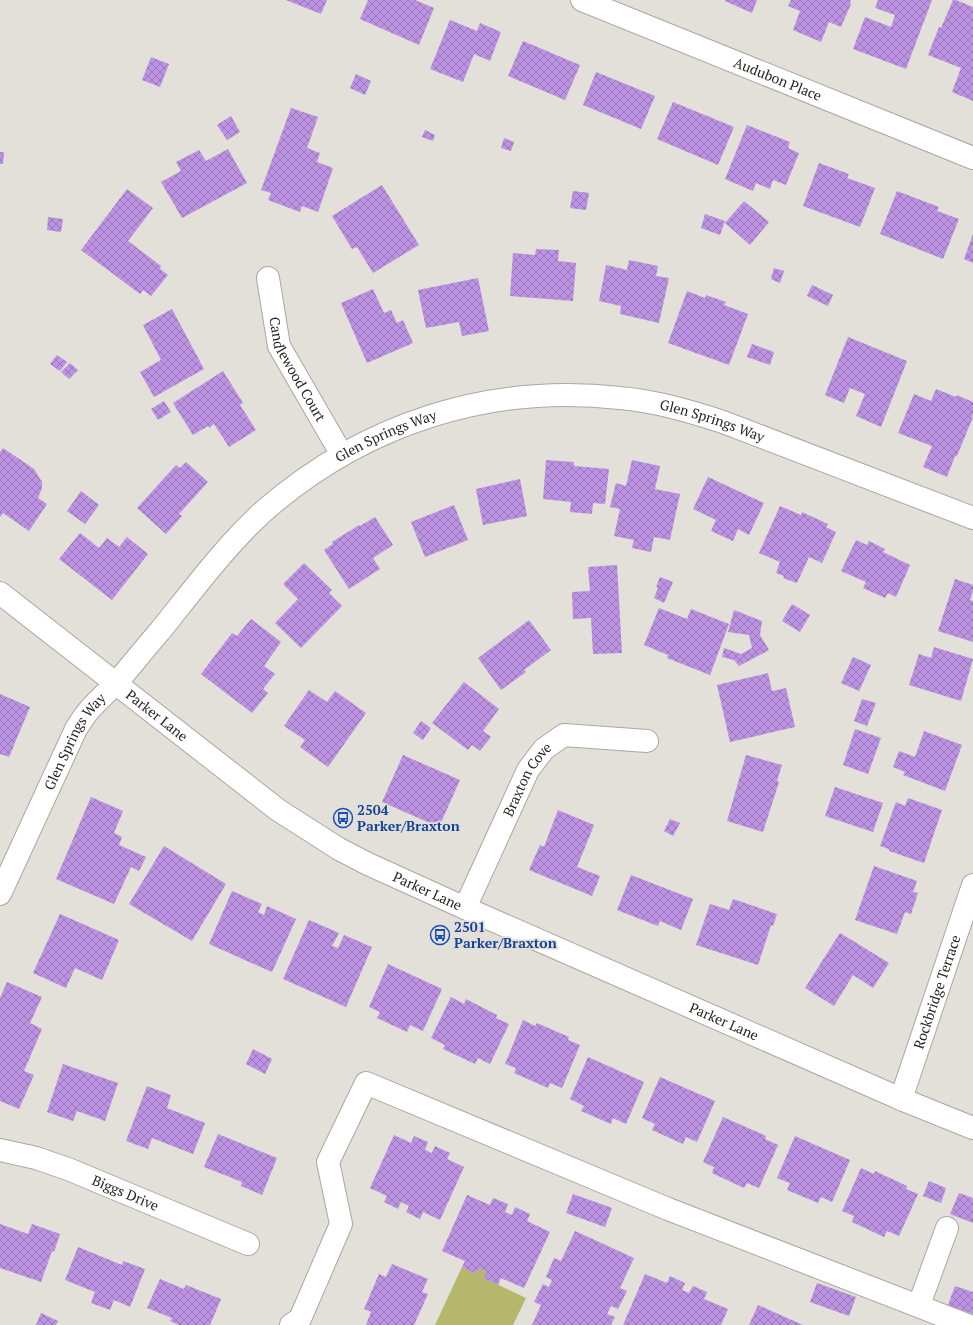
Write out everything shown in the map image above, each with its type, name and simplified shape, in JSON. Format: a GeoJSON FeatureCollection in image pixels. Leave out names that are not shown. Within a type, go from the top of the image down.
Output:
{"type":"FeatureCollection","features":[{"type":"Feature","properties":{"kind":"street","name":"Audubon Place"},"geometry":{"type":"LineString","coordinates":[[582,0],[973,158]]}},
{"type":"Feature","properties":{"kind":"street","name":"Candlewood Court"},"geometry":{"type":"LineString","coordinates":[[268,278],[279,346],[342,455]]}},
{"type":"Feature","properties":{"kind":"street","name":"Glen Springs Way"},"geometry":{"type":"LineString","coordinates":[[0,894],[76,729],[92,706],[116,683],[235,540],[264,511],[297,484],[342,455],[380,435],[416,420],[449,410],[486,402],[548,395],[588,395],[650,402],[688,411],[723,422],[973,518]]}},
{"type":"Feature","properties":{"kind":"street","name":"Parker Lane"},"geometry":{"type":"LineString","coordinates":[[0,593],[278,810],[309,830],[368,864],[901,1099],[973,1128]]}},
{"type":"Feature","properties":{"kind":"street","name":"Braxton Cove"},"geometry":{"type":"LineString","coordinates":[[465,908],[528,770],[544,749],[564,735],[647,742]]}},
{"type":"Feature","properties":{"kind":"street","name":"Rockbridge Terrace"},"geometry":{"type":"LineString","coordinates":[[901,1099],[973,885]]}},
{"type":"Feature","properties":{"kind":"street"},"geometry":{"type":"LineString","coordinates":[[291,1325],[300,1319],[341,1224],[328,1162],[366,1083],[668,1209],[967,1325]]}},
{"type":"Feature","properties":{"kind":"street","name":"Biggs Drive"},"geometry":{"type":"LineString","coordinates":[[0,1150],[36,1158],[68,1168],[248,1244]]}},
{"type":"Feature","properties":{"kind":"street"},"geometry":{"type":"LineString","coordinates":[[918,1305],[947,1228]]}},
{"type":"Feature","properties":{"kind":"green space"},"geometry":{"type":"Polygon","coordinates":[[[462,1267],[476,1274],[479,1268],[486,1271],[484,1278],[526,1298],[513,1325],[435,1325],[462,1267]]]}},
{"type":"Feature","properties":{"kind":"building"},"geometry":{"type":"Polygon","coordinates":[[[286,0],[327,0],[321,14],[286,0]]]}},
{"type":"Feature","properties":{"kind":"building"},"geometry":{"type":"Polygon","coordinates":[[[368,0],[415,0],[434,8],[419,45],[360,19],[368,0]]]}},
{"type":"Feature","properties":{"kind":"building"},"geometry":{"type":"Polygon","coordinates":[[[725,0],[757,0],[752,13],[725,0]]]}},
{"type":"Feature","properties":{"kind":"building"},"geometry":{"type":"Polygon","coordinates":[[[791,0],[851,0],[851,4],[841,27],[829,22],[821,42],[793,30],[800,11],[788,6],[791,0]]]}},
{"type":"Feature","properties":{"kind":"building"},"geometry":{"type":"Polygon","coordinates":[[[878,0],[932,0],[906,69],[853,49],[865,17],[891,27],[895,15],[875,8],[878,0]]]}},
{"type":"Feature","properties":{"kind":"building"},"geometry":{"type":"Polygon","coordinates":[[[953,0],[973,7],[973,101],[952,92],[961,68],[928,55],[939,27],[941,28],[953,0]]]}},
{"type":"Feature","properties":{"kind":"building"},"geometry":{"type":"Polygon","coordinates":[[[450,20],[477,31],[480,23],[501,32],[490,61],[474,54],[463,82],[430,69],[450,20]]]}},
{"type":"Feature","properties":{"kind":"building"},"geometry":{"type":"Polygon","coordinates":[[[523,41],[580,65],[565,100],[508,76],[523,41]]]}},
{"type":"Feature","properties":{"kind":"building"},"geometry":{"type":"Polygon","coordinates":[[[151,57],[169,64],[160,87],[142,80],[151,57]]]}},
{"type":"Feature","properties":{"kind":"building"},"geometry":{"type":"Polygon","coordinates":[[[596,72],[655,96],[641,129],[583,105],[596,72]]]}},
{"type":"Feature","properties":{"kind":"building"},"geometry":{"type":"Polygon","coordinates":[[[356,74],[371,81],[365,95],[350,88],[356,74]]]}},
{"type":"Feature","properties":{"kind":"building"},"geometry":{"type":"Polygon","coordinates":[[[673,102],[734,127],[718,165],[657,139],[673,102]]]}},
{"type":"Feature","properties":{"kind":"building"},"geometry":{"type":"Polygon","coordinates":[[[291,108],[318,117],[307,148],[320,153],[317,162],[333,168],[318,212],[302,206],[300,212],[268,200],[271,193],[261,190],[291,108]]]}},
{"type":"Feature","properties":{"kind":"building"},"geometry":{"type":"Polygon","coordinates":[[[231,116],[240,132],[227,140],[217,125],[231,116]]]}},
{"type":"Feature","properties":{"kind":"building"},"geometry":{"type":"Polygon","coordinates":[[[747,125],[790,142],[788,148],[799,153],[786,185],[773,180],[770,189],[756,183],[753,191],[725,179],[747,125]]]}},
{"type":"Feature","properties":{"kind":"building"},"geometry":{"type":"Polygon","coordinates":[[[425,130],[435,135],[433,141],[422,137],[425,130]]]}},
{"type":"Feature","properties":{"kind":"building"},"geometry":{"type":"Polygon","coordinates":[[[504,138],[514,142],[511,151],[501,148],[504,138]]]}},
{"type":"Feature","properties":{"kind":"building"},"geometry":{"type":"Polygon","coordinates":[[[228,149],[247,183],[182,218],[161,182],[181,171],[176,162],[199,150],[206,161],[228,149]]]}},
{"type":"Feature","properties":{"kind":"building"},"geometry":{"type":"Polygon","coordinates":[[[0,152],[4,152],[3,164],[0,164],[0,152]]]}},
{"type":"Feature","properties":{"kind":"building"},"geometry":{"type":"Polygon","coordinates":[[[819,163],[849,174],[847,178],[875,188],[860,227],[803,206],[819,163]]]}},
{"type":"Feature","properties":{"kind":"building"},"geometry":{"type":"Polygon","coordinates":[[[382,185],[419,245],[373,273],[357,247],[352,249],[332,216],[382,185]]]}},
{"type":"Feature","properties":{"kind":"building"},"geometry":{"type":"Polygon","coordinates":[[[127,189],[153,208],[128,241],[161,266],[160,269],[168,275],[151,296],[143,290],[140,294],[81,250],[127,189]]]}},
{"type":"Feature","properties":{"kind":"building"},"geometry":{"type":"Polygon","coordinates":[[[573,191],[589,193],[586,210],[570,208],[573,191]]]}},
{"type":"Feature","properties":{"kind":"building"},"geometry":{"type":"Polygon","coordinates":[[[897,191],[939,207],[937,211],[959,219],[943,259],[880,234],[897,191]]]}},
{"type":"Feature","properties":{"kind":"building"},"geometry":{"type":"Polygon","coordinates":[[[744,201],[769,222],[750,245],[725,223],[744,201]]]}},
{"type":"Feature","properties":{"kind":"building"},"geometry":{"type":"Polygon","coordinates":[[[705,214],[725,221],[720,235],[701,228],[705,214]]]}},
{"type":"Feature","properties":{"kind":"building"},"geometry":{"type":"Polygon","coordinates":[[[48,217],[63,219],[61,232],[47,230],[48,217]]]}},
{"type":"Feature","properties":{"kind":"building"},"geometry":{"type":"Polygon","coordinates":[[[973,234],[973,263],[964,259],[973,234]]]}},
{"type":"Feature","properties":{"kind":"building"},"geometry":{"type":"Polygon","coordinates":[[[536,249],[559,250],[558,261],[576,263],[573,301],[510,296],[513,253],[535,255],[536,249]]]}},
{"type":"Feature","properties":{"kind":"building"},"geometry":{"type":"Polygon","coordinates":[[[629,260],[658,266],[656,276],[669,278],[659,323],[620,314],[621,306],[599,301],[606,265],[627,270],[629,260]]]}},
{"type":"Feature","properties":{"kind":"building"},"geometry":{"type":"Polygon","coordinates":[[[774,268],[784,271],[780,283],[771,279],[774,268]]]}},
{"type":"Feature","properties":{"kind":"building"},"geometry":{"type":"Polygon","coordinates":[[[478,278],[489,331],[462,336],[459,322],[426,328],[418,290],[478,278]]]}},
{"type":"Feature","properties":{"kind":"building"},"geometry":{"type":"Polygon","coordinates":[[[812,285],[833,295],[828,306],[807,296],[812,285]]]}},
{"type":"Feature","properties":{"kind":"building"},"geometry":{"type":"Polygon","coordinates":[[[373,289],[384,313],[391,310],[397,323],[403,320],[413,343],[367,363],[341,303],[373,289]]]}},
{"type":"Feature","properties":{"kind":"building"},"geometry":{"type":"Polygon","coordinates":[[[687,291],[705,298],[706,295],[726,302],[724,305],[748,314],[729,365],[668,343],[687,291]]]}},
{"type":"Feature","properties":{"kind":"building"},"geometry":{"type":"Polygon","coordinates":[[[172,309],[204,369],[154,397],[140,372],[161,360],[143,325],[172,309]]]}},
{"type":"Feature","properties":{"kind":"building"},"geometry":{"type":"Polygon","coordinates":[[[848,337],[907,361],[881,427],[856,416],[865,394],[850,388],[844,403],[825,395],[848,337]]]}},
{"type":"Feature","properties":{"kind":"building"},"geometry":{"type":"Polygon","coordinates":[[[752,344],[774,352],[770,365],[747,357],[752,344]]]}},
{"type":"Feature","properties":{"kind":"building"},"geometry":{"type":"Polygon","coordinates":[[[57,355],[67,362],[60,371],[50,364],[57,355]]]}},
{"type":"Feature","properties":{"kind":"building"},"geometry":{"type":"Polygon","coordinates":[[[70,363],[78,370],[69,379],[61,372],[70,363]]]}},
{"type":"Feature","properties":{"kind":"building"},"geometry":{"type":"Polygon","coordinates":[[[223,371],[243,403],[240,405],[256,430],[229,447],[214,424],[209,428],[208,426],[193,435],[173,403],[223,371]]]}},
{"type":"Feature","properties":{"kind":"building"},"geometry":{"type":"Polygon","coordinates":[[[936,389],[956,397],[957,395],[973,402],[973,417],[947,477],[923,467],[932,446],[898,433],[914,394],[931,401],[936,389]]]}},
{"type":"Feature","properties":{"kind":"building"},"geometry":{"type":"Polygon","coordinates":[[[164,401],[171,412],[158,420],[151,409],[164,401]]]}},
{"type":"Feature","properties":{"kind":"building"},"geometry":{"type":"Polygon","coordinates":[[[3,448],[34,469],[42,482],[42,488],[38,498],[47,504],[29,531],[3,513],[0,517],[0,452],[3,448]]]}},
{"type":"Feature","properties":{"kind":"building"},"geometry":{"type":"Polygon","coordinates":[[[546,460],[574,462],[574,466],[609,469],[605,504],[593,503],[592,514],[570,512],[571,502],[543,499],[546,460]]]}},
{"type":"Feature","properties":{"kind":"building"},"geometry":{"type":"Polygon","coordinates":[[[632,460],[660,466],[655,489],[680,494],[670,540],[654,537],[651,552],[632,548],[634,540],[614,536],[620,509],[610,507],[616,483],[626,486],[632,460]]]}},
{"type":"Feature","properties":{"kind":"building"},"geometry":{"type":"Polygon","coordinates":[[[186,462],[208,482],[179,514],[182,516],[166,534],[137,508],[176,465],[180,468],[186,462]]]}},
{"type":"Feature","properties":{"kind":"building"},"geometry":{"type":"Polygon","coordinates":[[[708,477],[764,503],[749,535],[738,529],[733,541],[711,531],[716,520],[693,509],[708,477]]]}},
{"type":"Feature","properties":{"kind":"building"},"geometry":{"type":"Polygon","coordinates":[[[520,479],[527,516],[483,525],[476,489],[520,479]]]}},
{"type":"Feature","properties":{"kind":"building"},"geometry":{"type":"Polygon","coordinates":[[[81,491],[99,505],[85,524],[67,511],[81,491]]]}},
{"type":"Feature","properties":{"kind":"building"},"geometry":{"type":"Polygon","coordinates":[[[454,505],[468,540],[425,557],[411,522],[454,505]]]}},
{"type":"Feature","properties":{"kind":"building"},"geometry":{"type":"Polygon","coordinates":[[[780,506],[801,515],[802,512],[828,524],[826,527],[836,532],[822,563],[809,557],[797,583],[783,578],[784,576],[776,573],[780,562],[759,553],[780,506]]]}},
{"type":"Feature","properties":{"kind":"building"},"geometry":{"type":"Polygon","coordinates":[[[375,517],[393,545],[373,558],[380,569],[349,589],[324,550],[333,544],[332,542],[375,517]]]}},
{"type":"Feature","properties":{"kind":"building"},"geometry":{"type":"Polygon","coordinates":[[[80,533],[99,548],[107,538],[119,547],[127,537],[148,554],[112,600],[59,559],[80,533]]]}},
{"type":"Feature","properties":{"kind":"building"},"geometry":{"type":"Polygon","coordinates":[[[856,540],[867,545],[869,541],[885,549],[883,552],[910,565],[896,597],[888,593],[885,598],[863,588],[866,582],[841,571],[856,540]]]}},
{"type":"Feature","properties":{"kind":"building"},"geometry":{"type":"Polygon","coordinates":[[[304,563],[332,590],[329,593],[342,606],[301,648],[275,623],[298,599],[283,584],[304,563]]]}},
{"type":"Feature","properties":{"kind":"building"},"geometry":{"type":"Polygon","coordinates":[[[617,565],[622,653],[593,654],[591,618],[573,619],[572,592],[590,591],[588,567],[617,565]]]}},
{"type":"Feature","properties":{"kind":"building"},"geometry":{"type":"Polygon","coordinates":[[[660,577],[673,582],[664,603],[654,598],[660,577]]]}},
{"type":"Feature","properties":{"kind":"building"},"geometry":{"type":"Polygon","coordinates":[[[955,579],[973,585],[970,600],[973,601],[973,642],[938,631],[955,579]]]}},
{"type":"Feature","properties":{"kind":"building"},"geometry":{"type":"Polygon","coordinates":[[[792,604],[810,615],[800,632],[782,621],[792,604]]]}},
{"type":"Feature","properties":{"kind":"building"},"geometry":{"type":"Polygon","coordinates":[[[659,608],[687,619],[691,609],[729,624],[710,675],[667,658],[668,655],[644,645],[659,608]]]}},
{"type":"Feature","properties":{"kind":"building"},"geometry":{"type":"Polygon","coordinates":[[[734,610],[762,621],[760,635],[769,650],[739,666],[734,660],[722,657],[724,648],[741,654],[752,648],[749,635],[728,632],[734,610]]]}},
{"type":"Feature","properties":{"kind":"building"},"geometry":{"type":"Polygon","coordinates":[[[251,619],[281,642],[264,666],[275,674],[263,689],[268,693],[252,713],[201,674],[232,633],[237,636],[251,619]]]}},
{"type":"Feature","properties":{"kind":"building"},"geometry":{"type":"Polygon","coordinates":[[[529,620],[551,650],[524,670],[526,672],[501,690],[478,658],[529,620]]]}},
{"type":"Feature","properties":{"kind":"building"},"geometry":{"type":"Polygon","coordinates":[[[934,647],[973,659],[961,701],[909,685],[919,654],[931,658],[934,647]]]}},
{"type":"Feature","properties":{"kind":"building"},"geometry":{"type":"Polygon","coordinates":[[[853,657],[871,665],[859,691],[841,683],[853,657]]]}},
{"type":"Feature","properties":{"kind":"building"},"geometry":{"type":"Polygon","coordinates":[[[768,673],[772,691],[786,688],[795,727],[730,742],[717,685],[768,673]]]}},
{"type":"Feature","properties":{"kind":"building"},"geometry":{"type":"Polygon","coordinates":[[[464,682],[499,709],[483,731],[491,737],[480,751],[472,745],[468,750],[432,723],[464,682]]]}},
{"type":"Feature","properties":{"kind":"building"},"geometry":{"type":"Polygon","coordinates":[[[309,690],[327,702],[335,691],[366,713],[328,767],[300,747],[305,740],[284,726],[309,690]]]}},
{"type":"Feature","properties":{"kind":"building"},"geometry":{"type":"Polygon","coordinates":[[[0,694],[30,707],[9,757],[0,754],[0,694]]]}},
{"type":"Feature","properties":{"kind":"building"},"geometry":{"type":"Polygon","coordinates":[[[862,699],[876,703],[867,726],[854,721],[862,699]]]}},
{"type":"Feature","properties":{"kind":"building"},"geometry":{"type":"Polygon","coordinates":[[[421,721],[431,728],[423,740],[413,733],[421,721]]]}},
{"type":"Feature","properties":{"kind":"building"},"geometry":{"type":"Polygon","coordinates":[[[855,729],[881,738],[868,774],[843,765],[855,729]]]}},
{"type":"Feature","properties":{"kind":"building"},"geometry":{"type":"Polygon","coordinates":[[[924,731],[962,745],[945,791],[903,775],[905,772],[893,767],[899,751],[915,757],[924,731]]]}},
{"type":"Feature","properties":{"kind":"building"},"geometry":{"type":"Polygon","coordinates":[[[403,755],[460,780],[439,827],[382,802],[403,755]]]}},
{"type":"Feature","properties":{"kind":"building"},"geometry":{"type":"Polygon","coordinates":[[[746,755],[782,765],[777,781],[779,782],[763,832],[727,821],[746,755]]]}},
{"type":"Feature","properties":{"kind":"building"},"geometry":{"type":"Polygon","coordinates":[[[835,787],[883,803],[873,832],[825,816],[835,787]]]}},
{"type":"Feature","properties":{"kind":"building"},"geometry":{"type":"Polygon","coordinates":[[[91,797],[123,811],[114,833],[122,837],[119,845],[146,857],[139,871],[131,867],[114,904],[56,879],[91,797]]]}},
{"type":"Feature","properties":{"kind":"building"},"geometry":{"type":"Polygon","coordinates":[[[908,798],[942,810],[924,863],[889,851],[889,849],[880,846],[896,802],[905,806],[908,798]]]}},
{"type":"Feature","properties":{"kind":"building"},"geometry":{"type":"Polygon","coordinates":[[[558,810],[594,825],[577,867],[600,876],[592,896],[529,870],[540,845],[544,847],[558,810]]]}},
{"type":"Feature","properties":{"kind":"building"},"geometry":{"type":"Polygon","coordinates":[[[670,819],[680,823],[673,836],[664,831],[670,819]]]}},
{"type":"Feature","properties":{"kind":"building"},"geometry":{"type":"Polygon","coordinates":[[[164,846],[226,884],[192,941],[129,904],[164,846]]]}},
{"type":"Feature","properties":{"kind":"building"},"geometry":{"type":"Polygon","coordinates":[[[874,866],[917,881],[913,892],[918,893],[911,914],[905,912],[897,934],[855,920],[874,866]]]}},
{"type":"Feature","properties":{"kind":"building"},"geometry":{"type":"Polygon","coordinates":[[[631,875],[693,899],[681,930],[660,921],[658,926],[617,910],[631,875]]]}},
{"type":"Feature","properties":{"kind":"building"},"geometry":{"type":"Polygon","coordinates":[[[232,891],[262,904],[258,912],[264,915],[267,906],[296,919],[272,972],[209,944],[232,891]]]}},
{"type":"Feature","properties":{"kind":"building"},"geometry":{"type":"Polygon","coordinates":[[[733,899],[777,914],[773,926],[771,925],[758,965],[696,945],[710,904],[729,910],[733,899]]]}},
{"type":"Feature","properties":{"kind":"building"},"geometry":{"type":"Polygon","coordinates":[[[60,914],[119,940],[102,980],[75,968],[66,988],[33,973],[60,914]]]}},
{"type":"Feature","properties":{"kind":"building"},"geometry":{"type":"Polygon","coordinates":[[[309,920],[339,933],[332,946],[338,948],[344,935],[372,947],[346,1007],[283,979],[309,920]]]}},
{"type":"Feature","properties":{"kind":"building"},"geometry":{"type":"Polygon","coordinates":[[[840,933],[889,963],[873,988],[853,975],[834,1006],[805,988],[840,933]]]}},
{"type":"Feature","properties":{"kind":"building"},"geometry":{"type":"Polygon","coordinates":[[[388,964],[442,989],[423,1031],[410,1025],[407,1032],[377,1018],[380,1012],[369,1007],[388,964]]]}},
{"type":"Feature","properties":{"kind":"building"},"geometry":{"type":"Polygon","coordinates":[[[7,982],[42,997],[30,1023],[42,1029],[24,1071],[34,1075],[19,1109],[0,1101],[0,998],[7,982]]]}},
{"type":"Feature","properties":{"kind":"building"},"geometry":{"type":"Polygon","coordinates":[[[451,997],[464,1004],[466,999],[497,1015],[496,1018],[509,1024],[490,1064],[478,1058],[475,1064],[443,1049],[445,1045],[431,1038],[451,997]]]}},
{"type":"Feature","properties":{"kind":"building"},"geometry":{"type":"Polygon","coordinates":[[[523,1020],[535,1026],[537,1023],[569,1037],[568,1040],[580,1045],[562,1088],[550,1083],[548,1088],[514,1073],[516,1068],[505,1064],[523,1020]]]}},
{"type":"Feature","properties":{"kind":"building"},"geometry":{"type":"Polygon","coordinates":[[[253,1049],[272,1059],[265,1074],[246,1064],[253,1049]]]}},
{"type":"Feature","properties":{"kind":"building"},"geometry":{"type":"Polygon","coordinates":[[[588,1057],[644,1082],[626,1124],[613,1118],[611,1124],[581,1111],[584,1106],[570,1099],[588,1057]]]}},
{"type":"Feature","properties":{"kind":"building"},"geometry":{"type":"Polygon","coordinates":[[[63,1064],[118,1083],[105,1121],[77,1111],[73,1121],[47,1112],[63,1064]]]}},
{"type":"Feature","properties":{"kind":"building"},"geometry":{"type":"Polygon","coordinates":[[[660,1077],[715,1101],[697,1142],[686,1137],[683,1144],[652,1130],[655,1124],[642,1118],[660,1077]]]}},
{"type":"Feature","properties":{"kind":"building"},"geometry":{"type":"Polygon","coordinates":[[[147,1086],[171,1095],[167,1108],[205,1123],[193,1154],[152,1138],[148,1149],[126,1141],[147,1086]]]}},
{"type":"Feature","properties":{"kind":"building"},"geometry":{"type":"Polygon","coordinates":[[[723,1117],[766,1136],[765,1139],[778,1145],[759,1188],[747,1183],[744,1188],[712,1173],[714,1167],[703,1162],[723,1117]]]}},
{"type":"Feature","properties":{"kind":"building"},"geometry":{"type":"Polygon","coordinates":[[[218,1134],[277,1158],[262,1195],[241,1186],[242,1182],[204,1167],[218,1134]]]}},
{"type":"Feature","properties":{"kind":"building"},"geometry":{"type":"Polygon","coordinates":[[[394,1135],[411,1143],[414,1136],[428,1142],[425,1150],[432,1153],[435,1146],[450,1153],[447,1159],[464,1167],[440,1220],[423,1212],[420,1219],[406,1212],[409,1206],[401,1202],[398,1209],[384,1202],[387,1196],[370,1188],[394,1135]]]}},
{"type":"Feature","properties":{"kind":"building"},"geometry":{"type":"Polygon","coordinates":[[[795,1136],[850,1160],[832,1202],[821,1197],[818,1203],[787,1190],[790,1183],[777,1178],[795,1136]]]}},
{"type":"Feature","properties":{"kind":"building"},"geometry":{"type":"Polygon","coordinates":[[[861,1168],[874,1174],[875,1171],[907,1186],[906,1189],[918,1194],[899,1236],[887,1231],[884,1237],[852,1222],[854,1216],[842,1211],[861,1168]]]}},
{"type":"Feature","properties":{"kind":"building"},"geometry":{"type":"Polygon","coordinates":[[[929,1181],[946,1188],[941,1203],[923,1196],[929,1181]]]}},
{"type":"Feature","properties":{"kind":"building"},"geometry":{"type":"Polygon","coordinates":[[[959,1193],[973,1198],[973,1223],[950,1214],[959,1193]]]}},
{"type":"Feature","properties":{"kind":"building"},"geometry":{"type":"Polygon","coordinates":[[[573,1194],[612,1208],[605,1227],[566,1213],[573,1194]]]}},
{"type":"Feature","properties":{"kind":"building"},"geometry":{"type":"Polygon","coordinates":[[[467,1195],[490,1205],[493,1198],[508,1204],[505,1212],[512,1215],[515,1207],[530,1214],[527,1221],[550,1232],[524,1288],[501,1278],[498,1285],[484,1278],[486,1271],[479,1268],[476,1274],[462,1267],[465,1261],[442,1251],[467,1195]]]}},
{"type":"Feature","properties":{"kind":"building"},"geometry":{"type":"Polygon","coordinates":[[[0,1224],[28,1234],[32,1224],[60,1234],[41,1282],[0,1268],[0,1224]]]}},
{"type":"Feature","properties":{"kind":"building"},"geometry":{"type":"Polygon","coordinates":[[[575,1231],[634,1258],[620,1288],[627,1291],[618,1309],[611,1306],[607,1314],[615,1317],[611,1325],[532,1325],[541,1305],[534,1302],[543,1284],[549,1287],[552,1280],[546,1277],[554,1258],[561,1261],[575,1231]]]}},
{"type":"Feature","properties":{"kind":"building"},"geometry":{"type":"Polygon","coordinates":[[[78,1247],[122,1265],[123,1261],[145,1269],[130,1307],[114,1300],[110,1310],[91,1303],[95,1292],[65,1280],[78,1247]]]}},
{"type":"Feature","properties":{"kind":"building"},"geometry":{"type":"Polygon","coordinates":[[[392,1264],[428,1279],[422,1292],[428,1294],[414,1325],[366,1325],[371,1312],[364,1309],[379,1274],[386,1277],[392,1264]]]}},
{"type":"Feature","properties":{"kind":"building"},"geometry":{"type":"Polygon","coordinates":[[[645,1274],[667,1283],[670,1276],[685,1283],[682,1290],[689,1293],[693,1286],[707,1292],[704,1299],[728,1309],[721,1325],[623,1325],[645,1274]]]}},
{"type":"Feature","properties":{"kind":"building"},"geometry":{"type":"Polygon","coordinates":[[[160,1279],[184,1289],[186,1285],[221,1299],[210,1325],[179,1325],[170,1321],[172,1318],[147,1308],[160,1279]]]}},
{"type":"Feature","properties":{"kind":"building"},"geometry":{"type":"Polygon","coordinates":[[[817,1283],[856,1297],[849,1316],[810,1302],[817,1283]]]}},
{"type":"Feature","properties":{"kind":"building"},"geometry":{"type":"Polygon","coordinates":[[[955,1286],[973,1292],[973,1314],[948,1305],[955,1286]]]}},
{"type":"Feature","properties":{"kind":"building"},"geometry":{"type":"Polygon","coordinates":[[[758,1305],[803,1325],[749,1325],[758,1305]]]}},
{"type":"Feature","properties":{"kind":"building"},"geometry":{"type":"Polygon","coordinates":[[[41,1313],[58,1321],[56,1325],[36,1325],[41,1313]]]}},
{"type":"Feature","properties":{"kind":"place","name":"2504 Parker/Braxton"},"geometry":{"type":"Point","coordinates":[343,818]}},
{"type":"Feature","properties":{"kind":"place","name":"2501 Parker/Braxton"},"geometry":{"type":"Point","coordinates":[440,935]}}]}
